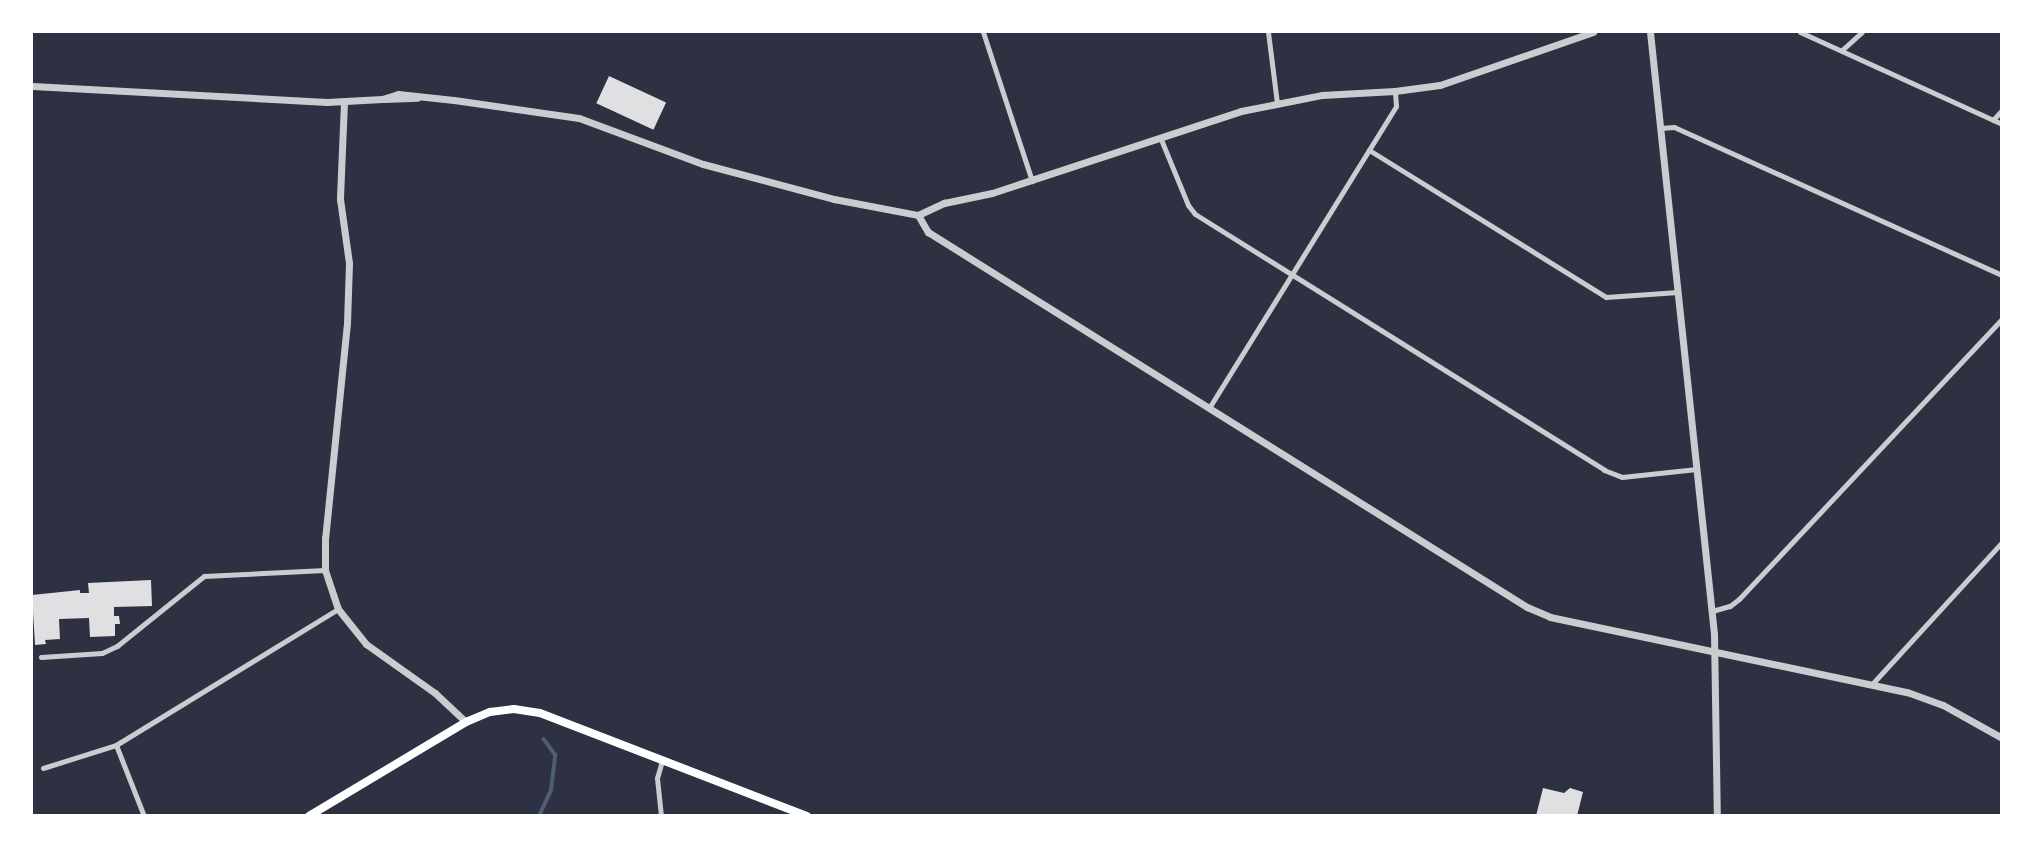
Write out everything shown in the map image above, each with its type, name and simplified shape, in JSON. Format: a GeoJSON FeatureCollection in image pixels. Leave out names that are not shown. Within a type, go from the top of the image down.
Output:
{"type":"FeatureCollection","features":[{"type":"Feature","properties":{"kind":"main road"},"geometry":{"type":"LineString","coordinates":[[309,816],[466,722],[501,710],[527,710],[807,816]]}},
{"type":"Feature","properties":{"kind":"street"},"geometry":{"type":"LineString","coordinates":[[983,32],[1032,181]]}},
{"type":"Feature","properties":{"kind":"street"},"geometry":{"type":"LineString","coordinates":[[1268,32],[1277,103]]}},
{"type":"Feature","properties":{"kind":"street"},"geometry":{"type":"LineString","coordinates":[[32,86],[344,102],[382,99],[405,93],[421,98],[579,118],[663,152],[716,168],[834,199],[918,215],[944,203],[1032,181],[1160,137],[1277,103],[1322,95],[1395,91],[1459,80],[1593,32]]}},
{"type":"Feature","properties":{"kind":"street"},"geometry":{"type":"LineString","coordinates":[[1650,32],[1712,611],[1717,816]]}},
{"type":"Feature","properties":{"kind":"street"},"geometry":{"type":"LineString","coordinates":[[1800,32],[2001,124]]}},
{"type":"Feature","properties":{"kind":"street"},"geometry":{"type":"LineString","coordinates":[[1842,50],[1862,32]]}},
{"type":"Feature","properties":{"kind":"street"},"geometry":{"type":"LineString","coordinates":[[1209,408],[1396,106],[1395,91]]}},
{"type":"Feature","properties":{"kind":"street"},"geometry":{"type":"LineString","coordinates":[[344,102],[340,199],[349,263],[347,323],[325,538],[325,570],[338,609],[366,644],[435,693],[466,722]]}},
{"type":"Feature","properties":{"kind":"street"},"geometry":{"type":"LineString","coordinates":[[1993,120],[2001,110]]}},
{"type":"Feature","properties":{"kind":"street"},"geometry":{"type":"LineString","coordinates":[[1660,128],[1674,127],[2001,275]]}},
{"type":"Feature","properties":{"kind":"street"},"geometry":{"type":"LineString","coordinates":[[1160,137],[1188,205],[1195,214],[1613,475],[1633,477],[1697,469]]}},
{"type":"Feature","properties":{"kind":"street"},"geometry":{"type":"LineString","coordinates":[[1369,150],[1606,297],[1678,292]]}},
{"type":"Feature","properties":{"kind":"street"},"geometry":{"type":"LineString","coordinates":[[918,215],[928,232],[1527,607],[1550,617],[1873,683],[1943,705],[2001,738]]}},
{"type":"Feature","properties":{"kind":"street"},"geometry":{"type":"LineString","coordinates":[[1712,611],[1730,606],[1739,599],[2001,319]]}},
{"type":"Feature","properties":{"kind":"street"},"geometry":{"type":"LineString","coordinates":[[1873,683],[2001,542]]}},
{"type":"Feature","properties":{"kind":"street"},"geometry":{"type":"LineString","coordinates":[[41,657],[102,653],[117,646],[204,576],[325,570]]}},
{"type":"Feature","properties":{"kind":"street"},"geometry":{"type":"LineString","coordinates":[[43,768],[116,745],[338,609]]}},
{"type":"Feature","properties":{"kind":"street"},"geometry":{"type":"LineString","coordinates":[[116,745],[144,816]]}},
{"type":"Feature","properties":{"kind":"street"},"geometry":{"type":"LineString","coordinates":[[661,816],[657,778],[662,760]]}},
{"type":"Feature","properties":{"kind":"building"},"geometry":{"type":"Polygon","coordinates":[[[609,76],[666,103],[653,130],[596,103],[609,76]]]}},
{"type":"Feature","properties":{"kind":"building"},"geometry":{"type":"Polygon","coordinates":[[[151,580],[152,606],[114,607],[114,616],[119,616],[120,624],[115,624],[115,636],[90,637],[89,618],[59,619],[60,639],[45,640],[46,644],[35,645],[32,595],[80,590],[80,593],[89,593],[88,583],[151,580]]]}},
{"type":"Feature","properties":{"kind":"building"},"geometry":{"type":"Polygon","coordinates":[[[1543,788],[1564,793],[1570,788],[1583,792],[1577,816],[1536,816],[1543,788]]]}},
{"type":"Feature","properties":{"kind":"waterway"},"geometry":{"type":"LineString","coordinates":[[539,816],[551,790],[555,755],[544,740]]}}]}
